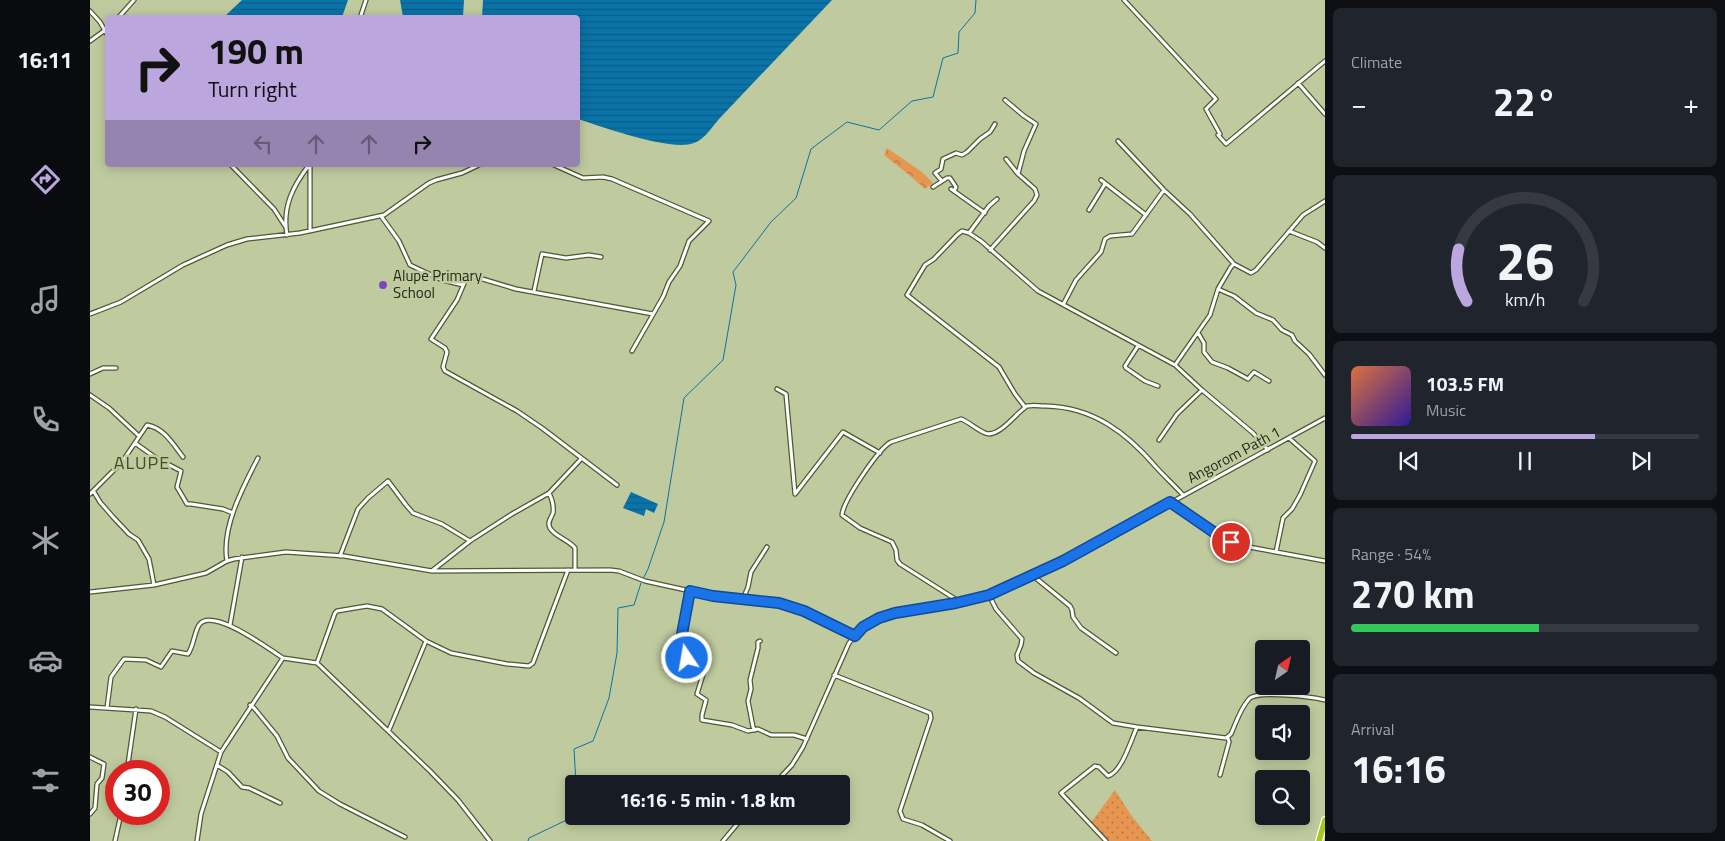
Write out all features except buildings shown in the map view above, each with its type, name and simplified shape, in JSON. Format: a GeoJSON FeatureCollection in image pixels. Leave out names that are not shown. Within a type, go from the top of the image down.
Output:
{"type":"FeatureCollection","features":[{"type":"Feature","properties":{"kind":"highway"},"geometry":{"type":"LineString","coordinates":[[1319,841],[1325,820]]}},
{"type":"Feature","properties":{"kind":"street"},"geometry":{"type":"LineString","coordinates":[[121,15],[134,0]]}},
{"type":"Feature","properties":{"kind":"street"},"geometry":{"type":"LineString","coordinates":[[361,15],[366,0]]}},
{"type":"Feature","properties":{"kind":"street"},"geometry":{"type":"LineString","coordinates":[[1124,0],[1216,99],[1206,109],[1220,134],[1218,135],[1226,144],[1325,61]]}},
{"type":"Feature","properties":{"kind":"street"},"geometry":{"type":"LineString","coordinates":[[90,11],[105,28]]}},
{"type":"Feature","properties":{"kind":"street"},"geometry":{"type":"LineString","coordinates":[[90,41],[105,30]]}},
{"type":"Feature","properties":{"kind":"street"},"geometry":{"type":"LineString","coordinates":[[1298,84],[1325,114]]}},
{"type":"Feature","properties":{"kind":"street"},"geometry":{"type":"LineString","coordinates":[[1005,100],[1036,124],[1024,152],[1018,174]]}},
{"type":"Feature","properties":{"kind":"street"},"geometry":{"type":"LineString","coordinates":[[942,181],[935,173],[941,169],[943,159],[967,152],[990,132],[995,124]]}},
{"type":"Feature","properties":{"kind":"street"},"geometry":{"type":"LineString","coordinates":[[1118,142],[1190,214],[1234,264],[1251,273],[1256,270],[1303,215],[1325,201]]}},
{"type":"Feature","properties":{"kind":"street"},"geometry":{"type":"LineString","coordinates":[[990,250],[1037,195],[1035,189],[1018,174],[1006,159]]}},
{"type":"Feature","properties":{"kind":"street"},"geometry":{"type":"LineString","coordinates":[[233,167],[274,209],[285,226]]}},
{"type":"Feature","properties":{"kind":"street"},"geometry":{"type":"LineString","coordinates":[[287,235],[285,215],[290,197],[297,182],[308,167]]}},
{"type":"Feature","properties":{"kind":"street"},"geometry":{"type":"LineString","coordinates":[[310,167],[310,231]]}},
{"type":"Feature","properties":{"kind":"street"},"geometry":{"type":"LineString","coordinates":[[90,314],[121,302],[183,265],[227,244],[246,239],[310,231],[382,216],[436,180],[474,167]]}},
{"type":"Feature","properties":{"kind":"street"},"geometry":{"type":"LineString","coordinates":[[559,167],[584,178],[612,179],[710,221],[689,241],[680,266],[669,282],[663,297],[632,351]]}},
{"type":"Feature","properties":{"kind":"street"},"geometry":{"type":"LineString","coordinates":[[933,186],[950,178],[956,187],[952,190],[984,213]]}},
{"type":"Feature","properties":{"kind":"street"},"geometry":{"type":"LineString","coordinates":[[1101,180],[1146,215]]}},
{"type":"Feature","properties":{"kind":"street"},"geometry":{"type":"LineString","coordinates":[[1089,210],[1105,184]]}},
{"type":"Feature","properties":{"kind":"street"},"geometry":{"type":"LineString","coordinates":[[1064,303],[1076,280],[1101,252],[1105,239],[1110,236],[1132,234],[1164,190]]}},
{"type":"Feature","properties":{"kind":"street"},"geometry":{"type":"LineString","coordinates":[[969,233],[984,213],[997,200]]}},
{"type":"Feature","properties":{"kind":"street"},"geometry":{"type":"LineString","coordinates":[[382,216],[399,241],[410,265],[442,280],[463,286]]}},
{"type":"Feature","properties":{"kind":"street"},"geometry":{"type":"LineString","coordinates":[[1025,407],[999,366],[907,295],[925,265],[962,231],[969,233],[1038,291],[1064,303],[1175,365],[1253,433],[1268,450]]}},
{"type":"Feature","properties":{"kind":"street"},"geometry":{"type":"LineString","coordinates":[[1289,231],[1317,242],[1325,248]]}},
{"type":"Feature","properties":{"kind":"street"},"geometry":{"type":"LineString","coordinates":[[534,291],[542,254],[566,258],[589,255],[601,257]]}},
{"type":"Feature","properties":{"kind":"street"},"geometry":{"type":"LineString","coordinates":[[1175,365],[1210,315],[1218,289],[1234,264]]}},
{"type":"Feature","properties":{"kind":"street"},"geometry":{"type":"LineString","coordinates":[[617,485],[542,428],[444,369],[447,352],[445,348],[431,339],[457,300],[467,276],[503,286],[566,299],[598,303],[652,314]]}},
{"type":"Feature","properties":{"kind":"street"},"geometry":{"type":"LineString","coordinates":[[1218,289],[1234,296],[1250,309],[1273,320],[1282,330],[1292,335],[1294,340],[1309,354],[1325,375]]}},
{"type":"Feature","properties":{"kind":"street"},"geometry":{"type":"LineString","coordinates":[[1198,333],[1204,343],[1204,352],[1212,362],[1248,379],[1254,372],[1270,381]]}},
{"type":"Feature","properties":{"kind":"street"},"geometry":{"type":"LineString","coordinates":[[1138,346],[1125,366],[1146,381],[1158,386]]}},
{"type":"Feature","properties":{"kind":"street"},"geometry":{"type":"LineString","coordinates":[[90,374],[103,368],[116,368]]}},
{"type":"Feature","properties":{"kind":"street"},"geometry":{"type":"LineString","coordinates":[[778,389],[786,394],[795,494],[843,432],[880,453]]}},
{"type":"Feature","properties":{"kind":"street"},"geometry":{"type":"LineString","coordinates":[[1159,440],[1177,414],[1202,390]]}},
{"type":"Feature","properties":{"kind":"street"},"geometry":{"type":"LineString","coordinates":[[90,395],[109,408],[139,436]]}},
{"type":"Feature","properties":{"kind":"street"},"geometry":{"type":"LineString","coordinates":[[960,602],[900,564],[897,560],[895,545],[892,542],[860,528],[842,515],[842,510],[854,489],[885,446],[891,442],[959,419],[985,433],[993,434],[999,431],[1025,407],[1032,405],[1068,408],[1107,422],[1148,457],[1183,496]]}},
{"type":"Feature","properties":{"kind":"street","name":"Angorom Path 1"},"geometry":{"type":"LineString","coordinates":[[782,775],[798,756],[844,651],[863,627],[879,618],[895,613],[989,595],[1034,575],[1325,418]]}},
{"type":"Feature","properties":{"kind":"street"},"geometry":{"type":"LineString","coordinates":[[90,494],[122,462],[147,425],[156,427],[173,442],[183,457]]}},
{"type":"Feature","properties":{"kind":"street"},"geometry":{"type":"LineString","coordinates":[[1276,552],[1282,521],[1300,495],[1315,461],[1289,438]]}},
{"type":"Feature","properties":{"kind":"street"},"geometry":{"type":"LineString","coordinates":[[135,443],[156,458],[182,471],[177,487],[187,504],[223,509],[233,513]]}},
{"type":"Feature","properties":{"kind":"street"},"geometry":{"type":"LineString","coordinates":[[227,561],[228,537],[233,513],[238,497],[258,458]]}},
{"type":"Feature","properties":{"kind":"street"},"geometry":{"type":"LineString","coordinates":[[432,571],[470,541],[549,493],[581,459]]}},
{"type":"Feature","properties":{"kind":"street"},"geometry":{"type":"LineString","coordinates":[[340,556],[358,509],[388,481],[413,513],[442,524],[470,541]]}},
{"type":"Feature","properties":{"kind":"street"},"geometry":{"type":"LineString","coordinates":[[94,492],[113,518],[138,540],[148,560],[154,585]]}},
{"type":"Feature","properties":{"kind":"street"},"geometry":{"type":"LineString","coordinates":[[549,493],[553,506],[549,527],[575,548],[575,570]]}},
{"type":"Feature","properties":{"kind":"street"},"geometry":{"type":"LineString","coordinates":[[1170,502],[1225,539],[1249,547],[1325,561]]}},
{"type":"Feature","properties":{"kind":"street"},"geometry":{"type":"LineString","coordinates":[[743,599],[748,588],[751,572],[767,547]]}},
{"type":"Feature","properties":{"kind":"street"},"geometry":{"type":"LineString","coordinates":[[90,592],[154,585],[206,573],[227,561],[242,557],[286,552],[340,556],[432,571],[610,570],[619,571],[645,581],[690,591],[779,603],[855,636]]}},
{"type":"Feature","properties":{"kind":"street"},"geometry":{"type":"LineString","coordinates":[[230,625],[242,557]]}},
{"type":"Feature","properties":{"kind":"street"},"geometry":{"type":"LineString","coordinates":[[317,662],[333,616],[337,611],[367,606],[382,609],[426,641],[459,656],[529,666],[568,570]]}},
{"type":"Feature","properties":{"kind":"street"},"geometry":{"type":"LineString","coordinates":[[1034,575],[1070,606],[1072,616],[1081,628],[1116,653]]}},
{"type":"Feature","properties":{"kind":"street"},"geometry":{"type":"LineString","coordinates":[[690,591],[682,640],[688,648],[687,658],[705,668],[700,678],[697,694],[706,700],[702,720],[732,725],[748,731],[758,729],[771,735],[794,735],[806,739]]}},
{"type":"Feature","properties":{"kind":"street"},"geometry":{"type":"LineString","coordinates":[[989,595],[996,609],[1022,639],[1017,657],[1022,664],[1034,673],[1079,698],[1110,721],[1137,728],[1228,738]]}},
{"type":"Feature","properties":{"kind":"street"},"geometry":{"type":"LineString","coordinates":[[108,708],[111,677],[124,659],[146,660],[161,667],[172,651],[188,654],[201,623],[213,621],[230,625],[283,658],[317,662],[389,730],[458,800],[490,841]]}},
{"type":"Feature","properties":{"kind":"street"},"geometry":{"type":"LineString","coordinates":[[389,730],[426,641]]}},
{"type":"Feature","properties":{"kind":"street"},"geometry":{"type":"LineString","coordinates":[[755,730],[748,701],[753,664],[758,642],[760,641]]}},
{"type":"Feature","properties":{"kind":"street"},"geometry":{"type":"LineString","coordinates":[[197,841],[201,814],[221,752],[250,705],[283,658]]}},
{"type":"Feature","properties":{"kind":"street"},"geometry":{"type":"LineString","coordinates":[[834,675],[927,710],[932,714],[900,811],[903,819],[922,825],[950,841]]}},
{"type":"Feature","properties":{"kind":"street"},"geometry":{"type":"LineString","coordinates":[[1220,774],[1229,742],[1228,738],[1247,701],[1253,696],[1262,694],[1280,695],[1325,700]]}},
{"type":"Feature","properties":{"kind":"street"},"geometry":{"type":"LineString","coordinates":[[250,705],[277,736],[288,758],[319,791],[340,804],[405,837]]}},
{"type":"Feature","properties":{"kind":"street"},"geometry":{"type":"LineString","coordinates":[[90,707],[151,710],[165,716],[221,752]]}},
{"type":"Feature","properties":{"kind":"street"},"geometry":{"type":"LineString","coordinates":[[129,760],[136,709]]}},
{"type":"Feature","properties":{"kind":"street"},"geometry":{"type":"LineString","coordinates":[[1106,841],[1061,793],[1095,766],[1110,776],[1121,763],[1137,728]]}},
{"type":"Feature","properties":{"kind":"street"},"geometry":{"type":"LineString","coordinates":[[90,757],[104,764],[102,778],[97,784],[95,808],[90,814]]}},
{"type":"Feature","properties":{"kind":"street"},"geometry":{"type":"LineString","coordinates":[[217,765],[228,772],[242,787],[249,788],[280,803]]}},
{"type":"Feature","properties":{"kind":"street"},"geometry":{"type":"LineString","coordinates":[[115,841],[119,825]]}},
{"type":"Feature","properties":{"kind":"street"},"geometry":{"type":"LineString","coordinates":[[722,841],[736,825]]}},
{"type":"Feature","properties":{"kind":"green space"},"geometry":{"type":"Polygon","coordinates":[[[887,148],[922,172],[933,183],[925,189],[884,155],[887,148]]]}},
{"type":"Feature","properties":{"kind":"green space"},"geometry":{"type":"Polygon","coordinates":[[[1115,790],[1131,815],[1152,841],[1105,841],[1090,824],[1115,790]]]}},
{"type":"Feature","properties":{"kind":"water"},"geometry":{"type":"Polygon","coordinates":[[[242,0],[348,0],[343,15],[226,15],[242,0]]]}},
{"type":"Feature","properties":{"kind":"water"},"geometry":{"type":"Polygon","coordinates":[[[400,0],[464,0],[463,15],[403,15],[400,0]]]}},
{"type":"Feature","properties":{"kind":"water"},"geometry":{"type":"Polygon","coordinates":[[[483,0],[832,0],[705,136],[694,143],[683,145],[637,137],[580,120],[580,15],[482,15],[483,0]]]}},
{"type":"Feature","properties":{"kind":"water"},"geometry":{"type":"Polygon","coordinates":[[[631,492],[658,504],[654,513],[646,509],[644,516],[623,508],[631,492]]]}},
{"type":"Feature","properties":{"kind":"waterway"},"geometry":{"type":"LineString","coordinates":[[643,579],[664,522],[684,398],[723,360],[736,285],[733,272],[771,222],[796,198],[811,149],[847,122],[879,130],[912,101],[933,97],[943,58],[958,53],[959,32],[975,13],[976,0]]}},
{"type":"Feature","properties":{"kind":"waterway"},"geometry":{"type":"LineString","coordinates":[[575,775],[574,749],[593,741],[609,698],[617,653],[618,608],[634,605],[641,583]]}},
{"type":"Feature","properties":{"kind":"waterway"},"geometry":{"type":"LineString","coordinates":[[528,841],[529,838],[565,821]]}},
{"type":"Feature","properties":{"kind":"place","name":"Alupe Primary School"},"geometry":{"type":"Point","coordinates":[383,285]}},
{"type":"Feature","properties":{"kind":"district","name":"ALUPE"},"geometry":{"type":"Point","coordinates":[142,463]}},
{"type":"Feature","properties":{"kind":"route"},"geometry":{"type":"LineString","coordinates":[[687,658],[688,648],[682,640],[682,634],[690,591],[713,596],[779,603],[804,611],[855,636],[874,619],[895,613],[956,603],[989,595],[1063,561],[1170,502],[1208,529],[1231,542]]}}]}
